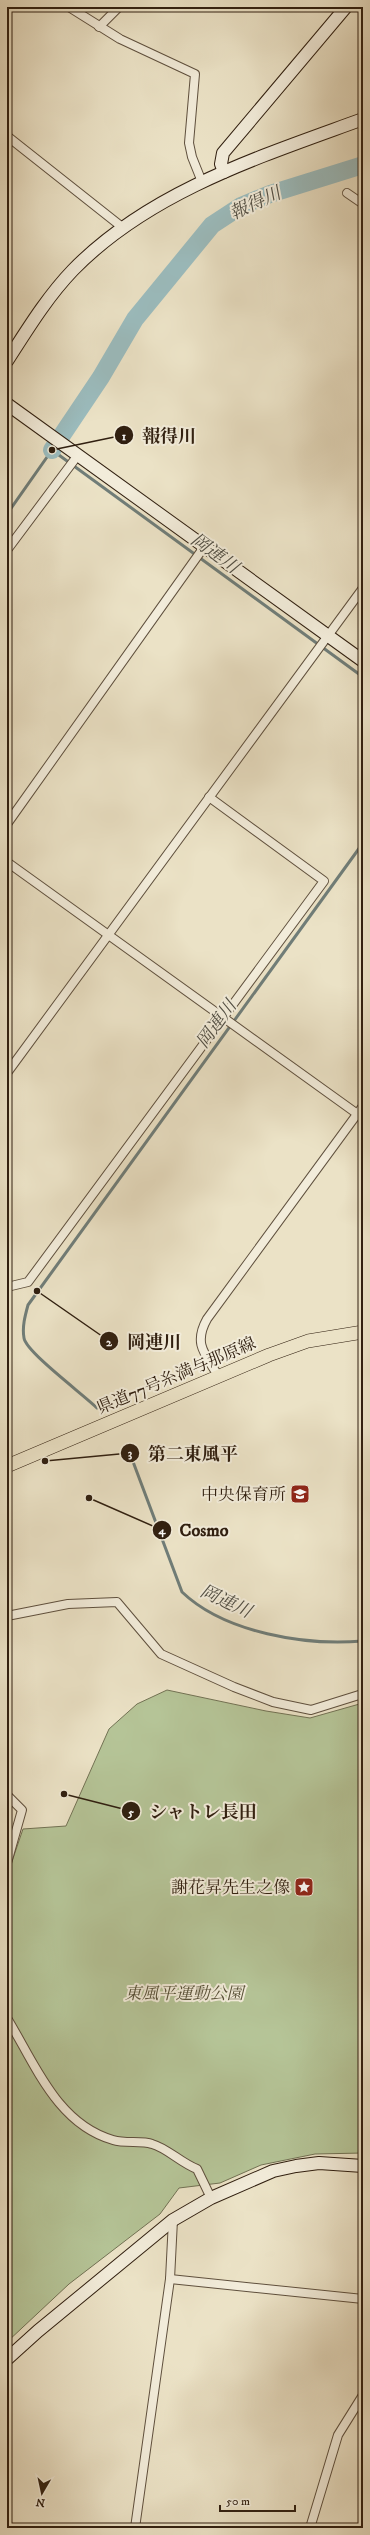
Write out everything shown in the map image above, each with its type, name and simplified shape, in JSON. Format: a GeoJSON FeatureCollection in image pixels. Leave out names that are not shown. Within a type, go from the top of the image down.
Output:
{"type":"FeatureCollection","features":[{"type":"Feature","properties":{"kind":"main road","name":"県道77号糸満与那原線"},"geometry":{"type":"LineString","coordinates":[[7,1466],[218,1377],[308,1341],[363,1332]]}},
{"type":"Feature","properties":{"kind":"street"},"geometry":{"type":"LineString","coordinates":[[69,7],[120,39],[195,74],[189,143],[202,182]]}},
{"type":"Feature","properties":{"kind":"street"},"geometry":{"type":"LineString","coordinates":[[99,27],[120,7]]}},
{"type":"Feature","properties":{"kind":"street"},"geometry":{"type":"LineString","coordinates":[[224,172],[221,164],[224,154],[346,7]]}},
{"type":"Feature","properties":{"kind":"street"},"geometry":{"type":"LineString","coordinates":[[7,361],[34,320],[72,271],[122,227],[158,205],[224,172],[363,119]]}},
{"type":"Feature","properties":{"kind":"street"},"geometry":{"type":"LineString","coordinates":[[7,136],[122,227]]}},
{"type":"Feature","properties":{"kind":"street"},"geometry":{"type":"LineString","coordinates":[[347,193],[363,204]]}},
{"type":"Feature","properties":{"kind":"street"},"geometry":{"type":"LineString","coordinates":[[7,404],[363,661]]}},
{"type":"Feature","properties":{"kind":"street"},"geometry":{"type":"LineString","coordinates":[[7,550],[75,453]]}},
{"type":"Feature","properties":{"kind":"street"},"geometry":{"type":"LineString","coordinates":[[7,824],[204,547]]}},
{"type":"Feature","properties":{"kind":"street"},"geometry":{"type":"LineString","coordinates":[[7,1073],[363,588]]}},
{"type":"Feature","properties":{"kind":"street"},"geometry":{"type":"LineString","coordinates":[[7,1287],[28,1282],[324,881],[209,797]]}},
{"type":"Feature","properties":{"kind":"street"},"geometry":{"type":"LineString","coordinates":[[7,862],[360,1116]]}},
{"type":"Feature","properties":{"kind":"street"},"geometry":{"type":"LineString","coordinates":[[218,1377],[201,1348],[200,1332],[207,1319],[360,1116],[363,1106]]}},
{"type":"Feature","properties":{"kind":"street"},"geometry":{"type":"LineString","coordinates":[[7,1616],[68,1604],[117,1602],[161,1654],[234,1687],[273,1702],[311,1710],[359,1695]]}},
{"type":"Feature","properties":{"kind":"street"},"geometry":{"type":"LineString","coordinates":[[7,1795],[22,1810],[7,1863]]}},
{"type":"Feature","properties":{"kind":"street"},"geometry":{"type":"LineString","coordinates":[[7,2018],[38,2072],[65,2112],[88,2130],[113,2140],[152,2143],[185,2165],[197,2168],[211,2198]]}},
{"type":"Feature","properties":{"kind":"street"},"geometry":{"type":"LineString","coordinates":[[7,2359],[38,2331],[173,2220],[211,2198],[273,2171],[296,2166],[319,2163],[363,2166]]}},
{"type":"Feature","properties":{"kind":"street"},"geometry":{"type":"LineString","coordinates":[[135,2528],[170,2279],[173,2220]]}},
{"type":"Feature","properties":{"kind":"street"},"geometry":{"type":"LineString","coordinates":[[170,2279],[363,2299]]}},
{"type":"Feature","properties":{"kind":"street"},"geometry":{"type":"LineString","coordinates":[[310,2528],[338,2435],[363,2395]]}},
{"type":"Feature","properties":{"kind":"green space","name":"東風平運動公園"},"geometry":{"type":"Polygon","coordinates":[[[167,1690],[266,1711],[310,1718],[363,1703],[363,2153],[315,2154],[261,2165],[220,2183],[179,2188],[160,2214],[69,2284],[7,2342],[7,1876],[23,1829],[66,1826],[109,1729],[137,1704],[167,1690]]]}},
{"type":"Feature","properties":{"kind":"waterway","name":"報得川"},"geometry":{"type":"LineString","coordinates":[[52,450],[101,377],[135,319],[212,225],[241,206],[270,194],[363,165]]}},
{"type":"Feature","properties":{"kind":"waterway","name":"岡連川"},"geometry":{"type":"LineString","coordinates":[[7,514],[52,450],[363,677]]}},
{"type":"Feature","properties":{"kind":"waterway","name":"岡連川"},"geometry":{"type":"LineString","coordinates":[[97,1408],[34,1353],[27,1344],[24,1338],[23,1330],[28,1305],[363,843]]}},
{"type":"Feature","properties":{"kind":"waterway","name":"岡連川"},"geometry":{"type":"LineString","coordinates":[[129,1451],[182,1592],[200,1606],[220,1618],[267,1634],[292,1639],[317,1641],[363,1641]]}},
{"type":"Feature","properties":{"kind":"place","name":"報得川"},"geometry":{"type":"Point","coordinates":[52,450]}},
{"type":"Feature","properties":{"kind":"place","name":"岡連川"},"geometry":{"type":"Point","coordinates":[37,1291]}},
{"type":"Feature","properties":{"kind":"place","name":"第二東風平"},"geometry":{"type":"Point","coordinates":[45,1461]}},
{"type":"Feature","properties":{"kind":"place","name":"中央保育所"},"geometry":{"type":"Point","coordinates":[300,1494]}},
{"type":"Feature","properties":{"kind":"place","name":"Cosmo"},"geometry":{"type":"Point","coordinates":[89,1498]}},
{"type":"Feature","properties":{"kind":"place","name":"シャトレ長田"},"geometry":{"type":"Point","coordinates":[64,1794]}},
{"type":"Feature","properties":{"kind":"place","name":"謝花昇先生之像"},"geometry":{"type":"Point","coordinates":[304,1887]}}]}
